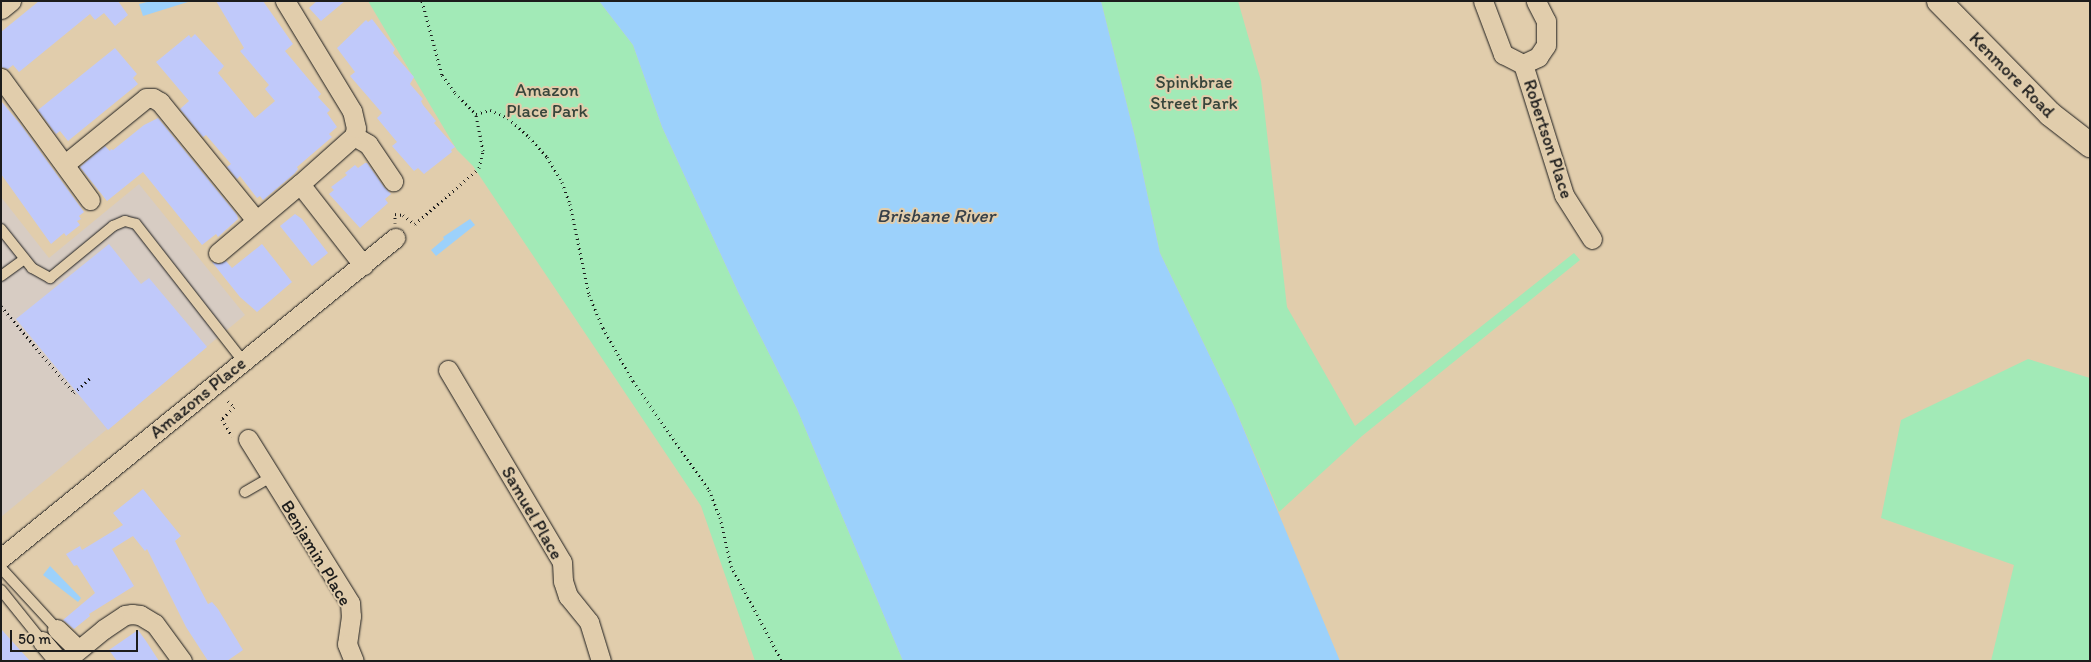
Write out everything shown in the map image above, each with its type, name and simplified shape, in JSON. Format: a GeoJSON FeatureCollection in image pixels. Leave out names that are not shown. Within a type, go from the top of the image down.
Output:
{"type":"FeatureCollection","features":[{"type":"Feature","properties":{"kind":"street"},"geometry":{"type":"LineString","coordinates":[[1,9],[11,1]]}},
{"type":"Feature","properties":{"kind":"street"},"geometry":{"type":"LineString","coordinates":[[218,253],[354,136],[356,120],[352,111],[285,1]]}},
{"type":"Feature","properties":{"kind":"street","name":"Robertson Place"},"geometry":{"type":"LineString","coordinates":[[1483,1],[1502,54],[1523,64],[1564,196],[1592,239]]}},
{"type":"Feature","properties":{"kind":"street","name":"Robertson Place"},"geometry":{"type":"LineString","coordinates":[[1523,64],[1538,57],[1546,45],[1546,21],[1536,1]]}},
{"type":"Feature","properties":{"kind":"street","name":"Kenmore Road"},"geometry":{"type":"LineString","coordinates":[[1939,1],[2050,114],[2090,145]]}},
{"type":"Feature","properties":{"kind":"street"},"geometry":{"type":"LineString","coordinates":[[1,78],[90,200]]}},
{"type":"Feature","properties":{"kind":"street"},"geometry":{"type":"LineString","coordinates":[[65,164],[146,98],[153,98],[160,102],[256,220]]}},
{"type":"Feature","properties":{"kind":"street"},"geometry":{"type":"LineString","coordinates":[[354,136],[368,144],[393,181]]}},
{"type":"Feature","properties":{"kind":"street"},"geometry":{"type":"LineString","coordinates":[[300,184],[363,264]]}},
{"type":"Feature","properties":{"kind":"street","name":"Amazons Place"},"geometry":{"type":"LineString","coordinates":[[1,558],[395,238]]}},
{"type":"Feature","properties":{"kind":"street","name":"Samuel Place"},"geometry":{"type":"LineString","coordinates":[[448,370],[562,562],[568,596],[589,622],[600,661]]}},
{"type":"Feature","properties":{"kind":"street","name":"Benjamin Place"},"geometry":{"type":"LineString","coordinates":[[241,439],[271,478],[350,602],[352,616],[347,644],[354,661]]}},
{"type":"Feature","properties":{"kind":"street"},"geometry":{"type":"LineString","coordinates":[[52,624],[71,655],[125,615],[140,615],[155,624],[182,661]]}},
{"type":"Feature","properties":{"kind":"street"},"geometry":{"type":"LineString","coordinates":[[38,636],[59,661]]}},
{"type":"Feature","properties":{"kind":"lane"},"geometry":{"type":"LineString","coordinates":[[1,229],[32,268],[50,278],[113,226],[125,221],[136,224],[243,361]]}},
{"type":"Feature","properties":{"kind":"lane"},"geometry":{"type":"LineString","coordinates":[[1,276],[24,259]]}},
{"type":"Feature","properties":{"kind":"lane"},"geometry":{"type":"LineString","coordinates":[[245,492],[271,478]]}},
{"type":"Feature","properties":{"kind":"lane"},"geometry":{"type":"LineString","coordinates":[[1,568],[52,624],[40,628],[38,636]]}},
{"type":"Feature","properties":{"kind":"lane"},"geometry":{"type":"LineString","coordinates":[[1,590],[38,636]]}},
{"type":"Feature","properties":{"kind":"path"},"geometry":{"type":"LineString","coordinates":[[395,238],[395,214],[403,215],[415,224],[467,181],[479,168],[483,151],[476,114],[455,93],[442,75],[422,1]]}},
{"type":"Feature","properties":{"kind":"path"},"geometry":{"type":"LineString","coordinates":[[476,114],[490,110],[508,118],[530,136],[547,157],[562,182],[570,204],[589,295],[603,328],[633,381],[709,490],[720,517],[731,566],[782,661]]}},
{"type":"Feature","properties":{"kind":"path"},"geometry":{"type":"LineString","coordinates":[[1,306],[74,393],[91,378]]}},
{"type":"Feature","properties":{"kind":"path"},"geometry":{"type":"LineString","coordinates":[[228,400],[234,407],[222,419],[241,439]]}},
{"type":"Feature","properties":{"kind":"shaded area"},"geometry":{"type":"Polygon","coordinates":[[[139,184],[245,315],[1,517],[1,197],[49,258],[139,184]]]}},
{"type":"Feature","properties":{"kind":"green space","name":"Amazon Place Park"},"geometry":{"type":"Polygon","coordinates":[[[368,1],[599,1],[633,45],[662,127],[739,294],[797,409],[903,661],[755,661],[701,506],[473,166],[457,150],[368,1]]]}},
{"type":"Feature","properties":{"kind":"green space","name":"Spinkbrae Street Park"},"geometry":{"type":"Polygon","coordinates":[[[1101,1],[1238,1],[1261,81],[1287,307],[1355,426],[1574,253],[1580,260],[1362,436],[1279,512],[1234,406],[1160,253],[1135,137],[1101,1]]]}},
{"type":"Feature","properties":{"kind":"green space"},"geometry":{"type":"Polygon","coordinates":[[[2028,359],[2090,378],[2090,661],[1991,661],[2014,565],[1881,518],[1901,420],[2028,359]]]}},
{"type":"Feature","properties":{"kind":"water"},"geometry":{"type":"Polygon","coordinates":[[[151,1],[191,1],[143,16],[139,4],[151,1]]]}},
{"type":"Feature","properties":{"kind":"water","name":"Brisbane River"},"geometry":{"type":"Polygon","coordinates":[[[599,1],[1101,1],[1135,137],[1160,253],[1234,406],[1340,661],[903,661],[797,409],[739,294],[662,127],[633,45],[599,1]]]}},
{"type":"Feature","properties":{"kind":"water"},"geometry":{"type":"Polygon","coordinates":[[[470,219],[475,225],[436,256],[431,250],[444,239],[443,237],[470,219]]]}},
{"type":"Feature","properties":{"kind":"water"},"geometry":{"type":"Polygon","coordinates":[[[50,566],[81,598],[78,602],[43,575],[50,566]]]}},
{"type":"Feature","properties":{"kind":"building"},"geometry":{"type":"Polygon","coordinates":[[[39,1],[118,1],[128,15],[115,26],[104,13],[95,20],[90,14],[19,72],[13,65],[8,69],[1,67],[1,32],[39,1]]]}},
{"type":"Feature","properties":{"kind":"building"},"geometry":{"type":"Polygon","coordinates":[[[216,1],[263,1],[293,44],[285,51],[321,94],[318,97],[330,110],[327,113],[337,127],[329,134],[332,137],[297,167],[298,169],[294,174],[263,200],[260,196],[257,198],[240,176],[237,179],[227,167],[231,164],[206,135],[203,137],[180,109],[189,101],[156,62],[189,35],[191,38],[195,34],[224,66],[218,73],[255,118],[275,101],[265,89],[269,85],[240,51],[244,48],[216,1]]]}},
{"type":"Feature","properties":{"kind":"building"},"geometry":{"type":"Polygon","coordinates":[[[317,1],[345,1],[321,21],[309,8],[317,1]]]}},
{"type":"Feature","properties":{"kind":"building"},"geometry":{"type":"Polygon","coordinates":[[[372,19],[395,49],[393,53],[414,77],[410,84],[423,99],[421,101],[423,105],[436,121],[434,123],[455,147],[451,150],[452,152],[424,174],[418,168],[414,171],[392,146],[397,142],[377,118],[382,113],[350,76],[355,72],[337,48],[366,20],[368,22],[372,19]]]}},
{"type":"Feature","properties":{"kind":"building"},"geometry":{"type":"Polygon","coordinates":[[[115,48],[137,74],[133,78],[138,84],[68,141],[60,131],[56,134],[38,110],[115,48]]]}},
{"type":"Feature","properties":{"kind":"building"},"geometry":{"type":"Polygon","coordinates":[[[1,101],[21,125],[84,212],[79,216],[81,219],[77,221],[80,225],[66,236],[64,233],[51,244],[1,174],[1,101]]]}},
{"type":"Feature","properties":{"kind":"building"},"geometry":{"type":"Polygon","coordinates":[[[158,118],[237,215],[238,219],[218,237],[216,234],[202,245],[143,172],[107,201],[80,167],[105,146],[110,151],[111,149],[113,150],[144,125],[158,118]]]}},
{"type":"Feature","properties":{"kind":"building"},"geometry":{"type":"Polygon","coordinates":[[[367,163],[391,194],[385,199],[388,203],[360,228],[329,194],[334,190],[331,187],[347,175],[345,173],[355,165],[358,168],[367,163]]]}},
{"type":"Feature","properties":{"kind":"building"},"geometry":{"type":"Polygon","coordinates":[[[295,214],[302,219],[328,253],[312,266],[280,226],[295,214]]]}},
{"type":"Feature","properties":{"kind":"building"},"geometry":{"type":"Polygon","coordinates":[[[109,244],[141,284],[149,278],[207,347],[108,430],[16,319],[109,244]]]}},
{"type":"Feature","properties":{"kind":"building"},"geometry":{"type":"Polygon","coordinates":[[[262,244],[292,282],[257,312],[240,297],[212,262],[219,264],[226,261],[232,268],[262,244]]]}},
{"type":"Feature","properties":{"kind":"building"},"geometry":{"type":"Polygon","coordinates":[[[143,489],[181,536],[175,541],[208,604],[212,602],[218,609],[243,650],[227,661],[208,661],[186,627],[147,549],[145,551],[133,536],[112,549],[134,586],[89,614],[90,616],[74,629],[63,620],[95,593],[77,565],[74,566],[66,554],[80,546],[82,550],[123,525],[113,513],[143,489]]]}},
{"type":"Feature","properties":{"kind":"building"},"geometry":{"type":"Polygon","coordinates":[[[1,629],[30,661],[1,661],[1,629]]]}},
{"type":"Feature","properties":{"kind":"building"},"geometry":{"type":"Polygon","coordinates":[[[138,630],[159,661],[117,661],[109,650],[138,630]]]}}]}
